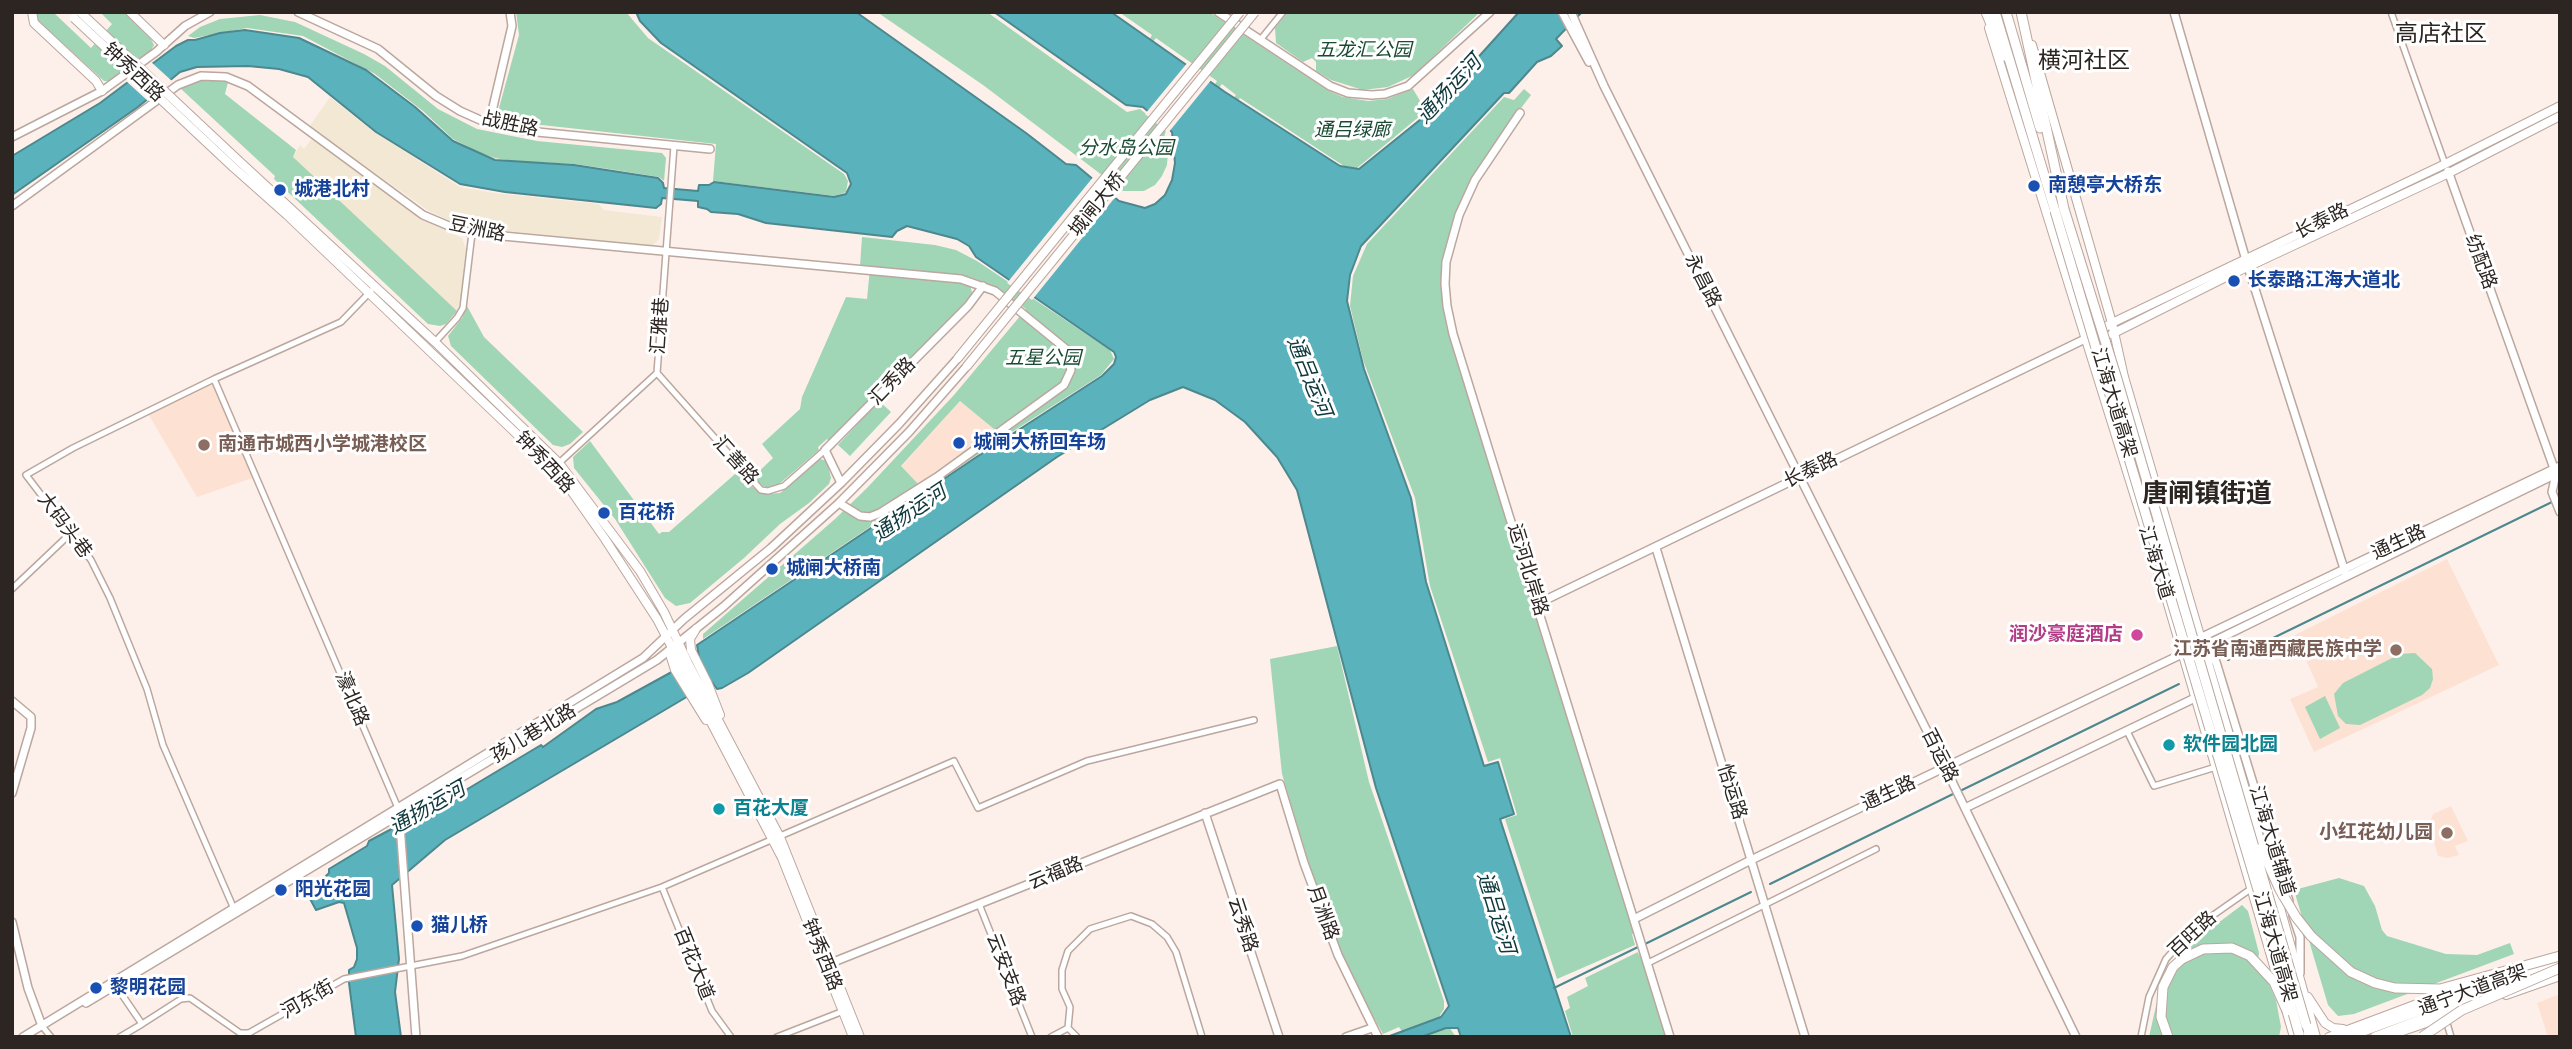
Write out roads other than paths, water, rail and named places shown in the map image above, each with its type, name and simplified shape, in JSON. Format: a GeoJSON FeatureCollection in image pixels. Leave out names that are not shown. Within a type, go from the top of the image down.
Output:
{"type":"FeatureCollection","features":[{"type":"Feature","properties":{"kind":"highway"},"geometry":{"type":"LineString","coordinates":[[1985,12],[2025,108]]}},
{"type":"Feature","properties":{"kind":"highway","name":"江海大道高架"},"geometry":{"type":"LineString","coordinates":[[1995,12],[2117,379],[2309,1037]]}},
{"type":"Feature","properties":{"kind":"highway","name":"江海大道高架"},"geometry":{"type":"LineString","coordinates":[[2006,12],[2258,890],[2297,1036]]}},
{"type":"Feature","properties":{"kind":"highway"},"geometry":{"type":"LineString","coordinates":[[2021,12],[2061,207]]}},
{"type":"Feature","properties":{"kind":"highway"},"geometry":{"type":"LineString","coordinates":[[2209,693],[2258,842],[2280,890],[2295,917],[2311,936],[2351,972],[2375,984],[2432,990],[2456,986],[2560,956]]}},
{"type":"Feature","properties":{"kind":"highway"},"geometry":{"type":"LineString","coordinates":[[2168,1037],[2162,1024],[2160,1006],[2166,977],[2173,967],[2189,954],[2220,947],[2243,952],[2258,963],[2274,982],[2297,1036]]}},
{"type":"Feature","properties":{"kind":"highway","name":"通宁大道高架"},"geometry":{"type":"LineString","coordinates":[[2347,1037],[2358,1029],[2560,956]]}},
{"type":"Feature","properties":{"kind":"highway"},"geometry":{"type":"LineString","coordinates":[[2422,1037],[2462,1010],[2560,968]]}},
{"type":"Feature","properties":{"kind":"highway","name":"通宁大道高架"},"geometry":{"type":"LineString","coordinates":[[2375,1037],[2560,968]]}},
{"type":"Feature","properties":{"kind":"highway"},"geometry":{"type":"LineString","coordinates":[[2340,1037],[2358,1029]]}},
{"type":"Feature","properties":{"kind":"main road"},"geometry":{"type":"LineString","coordinates":[[32,12],[34,23],[96,81],[102,91]]}},
{"type":"Feature","properties":{"kind":"main road"},"geometry":{"type":"LineString","coordinates":[[130,12],[164,45]]}},
{"type":"Feature","properties":{"kind":"main road","name":"城闸大桥"},"geometry":{"type":"LineString","coordinates":[[958,358],[1240,12]]}},
{"type":"Feature","properties":{"kind":"main road","name":"城闸大桥"},"geometry":{"type":"LineString","coordinates":[[967,366],[1255,12]]}},
{"type":"Feature","properties":{"kind":"main road","name":"江海大道"},"geometry":{"type":"LineString","coordinates":[[1985,12],[2182,654],[2289,1017],[2297,1036]]}},
{"type":"Feature","properties":{"kind":"main road","name":"江海大道"},"geometry":{"type":"LineString","coordinates":[[2021,12],[2316,1037]]}},
{"type":"Feature","properties":{"kind":"main road","name":"钟秀西路"},"geometry":{"type":"LineString","coordinates":[[74,14],[372,289],[565,482],[634,582],[668,645],[685,665]]}},
{"type":"Feature","properties":{"kind":"main road","name":"长泰路"},"geometry":{"type":"LineString","coordinates":[[2447,168],[2560,106]]}},
{"type":"Feature","properties":{"kind":"main road","name":"长泰路"},"geometry":{"type":"LineString","coordinates":[[2085,339],[2112,323],[2247,263],[2560,116]]}},
{"type":"Feature","properties":{"kind":"main road","name":"长泰路"},"geometry":{"type":"LineString","coordinates":[[2085,339],[2114,334],[2247,263]]}},
{"type":"Feature","properties":{"kind":"main road","name":"钟秀西路"},"geometry":{"type":"LineString","coordinates":[[372,289],[435,342],[559,463],[640,571],[673,629],[685,665],[776,839],[831,963],[853,1037]]}},
{"type":"Feature","properties":{"kind":"main road"},"geometry":{"type":"LineString","coordinates":[[696,629],[690,639],[685,665],[721,733]]}},
{"type":"Feature","properties":{"kind":"main road","name":"钟秀西路"},"geometry":{"type":"LineString","coordinates":[[776,839],[846,1010],[860,1037]]}},
{"type":"Feature","properties":{"kind":"main road"},"geometry":{"type":"LineString","coordinates":[[2390,1036],[2560,976]]}},
{"type":"Feature","properties":{"kind":"main road"},"geometry":{"type":"LineString","coordinates":[[2301,983],[2325,1023],[2333,1028],[2358,1029]]}},
{"type":"Feature","properties":{"kind":"main road"},"geometry":{"type":"LineString","coordinates":[[2287,1037],[2289,1017]]}},
{"type":"Feature","properties":{"kind":"main road"},"geometry":{"type":"LineString","coordinates":[[2329,1037],[2358,1029]]}},
{"type":"Feature","properties":{"kind":"street"},"geometry":{"type":"LineString","coordinates":[[12,137],[102,91],[185,26],[209,12]]}},
{"type":"Feature","properties":{"kind":"street","name":"战胜路"},"geometry":{"type":"LineString","coordinates":[[298,12],[378,49],[436,96],[489,124],[517,130],[710,149]]}},
{"type":"Feature","properties":{"kind":"street"},"geometry":{"type":"LineString","coordinates":[[489,124],[512,26],[510,12]]}},
{"type":"Feature","properties":{"kind":"street"},"geometry":{"type":"LineString","coordinates":[[1218,12],[1330,86],[1348,93],[1385,94],[1408,86],[1490,12]]}},
{"type":"Feature","properties":{"kind":"street"},"geometry":{"type":"LineString","coordinates":[[1261,39],[1283,12]]}},
{"type":"Feature","properties":{"kind":"street"},"geometry":{"type":"LineString","coordinates":[[1562,12],[1604,86]]}},
{"type":"Feature","properties":{"kind":"street"},"geometry":{"type":"LineString","coordinates":[[1571,12],[1604,86]]}},
{"type":"Feature","properties":{"kind":"street"},"geometry":{"type":"LineString","coordinates":[[2175,12],[2247,263],[2344,573]]}},
{"type":"Feature","properties":{"kind":"street","name":"纺配路"},"geometry":{"type":"LineString","coordinates":[[2391,12],[2557,470],[2553,492],[2560,512]]}},
{"type":"Feature","properties":{"kind":"street","name":"豆洲路"},"geometry":{"type":"LineString","coordinates":[[12,206],[178,85],[201,76],[226,77],[248,86],[422,215],[449,226],[472,233],[961,279],[995,291],[1066,349],[1071,370],[1067,381],[937,477],[880,513],[865,517],[839,503]]}},
{"type":"Feature","properties":{"kind":"street","name":"永昌路"},"geometry":{"type":"LineString","coordinates":[[1604,86],[1799,477]]}},
{"type":"Feature","properties":{"kind":"street","name":"运河北岸路"},"geometry":{"type":"LineString","coordinates":[[1520,113],[1475,180],[1459,215],[1446,262],[1445,284],[1453,334],[1670,1037]]}},
{"type":"Feature","properties":{"kind":"street","name":"汇雅巷"},"geometry":{"type":"LineString","coordinates":[[559,463],[657,373],[674,146]]}},
{"type":"Feature","properties":{"kind":"street"},"geometry":{"type":"LineString","coordinates":[[435,342],[463,308],[472,233]]}},
{"type":"Feature","properties":{"kind":"street","name":"汇秀路"},"geometry":{"type":"LineString","coordinates":[[825,450],[968,306],[983,286]]}},
{"type":"Feature","properties":{"kind":"street","name":"大码头巷"},"geometry":{"type":"LineString","coordinates":[[234,909],[163,745],[147,689],[110,598],[91,560],[26,475],[214,379],[341,322],[372,289]]}},
{"type":"Feature","properties":{"kind":"street","name":"长泰路"},"geometry":{"type":"LineString","coordinates":[[1537,604],[2085,339]]}},
{"type":"Feature","properties":{"kind":"street","name":"孩儿巷北路"},"geometry":{"type":"LineString","coordinates":[[23,1037],[400,814],[668,645],[673,629],[771,548],[841,483],[958,358]]}},
{"type":"Feature","properties":{"kind":"street","name":"孩儿巷北路"},"geometry":{"type":"LineString","coordinates":[[114,983],[234,909],[400,814],[643,658],[668,645],[679,643],[839,503],[909,432],[967,366]]}},
{"type":"Feature","properties":{"kind":"street","name":"汇善路"},"geometry":{"type":"LineString","coordinates":[[657,373],[761,490],[768,491],[784,486],[825,450]]}},
{"type":"Feature","properties":{"kind":"street","name":"濠北路"},"geometry":{"type":"LineString","coordinates":[[214,379],[400,814],[416,1037]]}},
{"type":"Feature","properties":{"kind":"street"},"geometry":{"type":"LineString","coordinates":[[825,450],[841,483]]}},
{"type":"Feature","properties":{"kind":"street","name":"通生路"},"geometry":{"type":"LineString","coordinates":[[2201,643],[2557,470]]}},
{"type":"Feature","properties":{"kind":"street","name":"百运路"},"geometry":{"type":"LineString","coordinates":[[1799,477],[1945,767],[2076,1037]]}},
{"type":"Feature","properties":{"kind":"street"},"geometry":{"type":"LineString","coordinates":[[12,589],[71,533]]}},
{"type":"Feature","properties":{"kind":"street","name":"怡运路"},"geometry":{"type":"LineString","coordinates":[[1657,548],[1805,1037]]}},
{"type":"Feature","properties":{"kind":"street","name":"江海大道辅道"},"geometry":{"type":"LineString","coordinates":[[2201,643],[2216,662],[2300,937],[2301,983]]}},
{"type":"Feature","properties":{"kind":"street","name":"通生路"},"geometry":{"type":"LineString","coordinates":[[1634,919],[1751,860],[2182,654]]}},
{"type":"Feature","properties":{"kind":"street"},"geometry":{"type":"LineString","coordinates":[[1965,808],[2195,698]]}},
{"type":"Feature","properties":{"kind":"street"},"geometry":{"type":"LineString","coordinates":[[12,701],[31,716],[31,728],[12,793]]}},
{"type":"Feature","properties":{"kind":"street","name":"河东街"},"geometry":{"type":"LineString","coordinates":[[142,1024],[181,999],[190,998],[240,1033],[249,1034],[344,979],[494,947],[662,887],[954,761],[978,808],[1087,761],[1254,720]]}},
{"type":"Feature","properties":{"kind":"street"},"geometry":{"type":"LineString","coordinates":[[2127,731],[2154,786],[2216,767]]}},
{"type":"Feature","properties":{"kind":"street","name":"云福路"},"geometry":{"type":"LineString","coordinates":[[831,963],[1280,784]]}},
{"type":"Feature","properties":{"kind":"street","name":"月洲路"},"geometry":{"type":"LineString","coordinates":[[1280,784],[1304,863],[1338,956],[1378,1037]]}},
{"type":"Feature","properties":{"kind":"street","name":"云秀路"},"geometry":{"type":"LineString","coordinates":[[1205,813],[1279,1037]]}},
{"type":"Feature","properties":{"kind":"street"},"geometry":{"type":"LineString","coordinates":[[1647,960],[1876,849]]}},
{"type":"Feature","properties":{"kind":"street","name":"百花大道"},"geometry":{"type":"LineString","coordinates":[[662,887],[712,1011],[731,1037]]}},
{"type":"Feature","properties":{"kind":"street","name":"百旺路"},"geometry":{"type":"LineString","coordinates":[[2141,1037],[2149,997],[2166,959],[2192,930],[2252,888]]}},
{"type":"Feature","properties":{"kind":"street","name":"云安支路"},"geometry":{"type":"LineString","coordinates":[[979,904],[1032,1037]]}},
{"type":"Feature","properties":{"kind":"street"},"geometry":{"type":"LineString","coordinates":[[1068,1028],[1070,1007],[1062,989],[1062,970],[1068,951],[1090,929],[1131,916],[1152,924],[1167,937],[1176,952],[1202,1037]]}},
{"type":"Feature","properties":{"kind":"street"},"geometry":{"type":"LineString","coordinates":[[12,922],[28,988],[42,1026],[51,1037]]}},
{"type":"Feature","properties":{"kind":"street"},"geometry":{"type":"LineString","coordinates":[[114,983],[142,1024],[120,1037]]}},
{"type":"Feature","properties":{"kind":"street"},"geometry":{"type":"LineString","coordinates":[[777,1037],[846,1010]]}},
{"type":"Feature","properties":{"kind":"street"},"geometry":{"type":"LineString","coordinates":[[2445,1016],[2451,1037]]}},
{"type":"Feature","properties":{"kind":"street"},"geometry":{"type":"LineString","coordinates":[[1051,1037],[1068,1028]]}},
{"type":"Feature","properties":{"kind":"street"},"geometry":{"type":"LineString","coordinates":[[1068,1028],[1077,1037]]}},
{"type":"Feature","properties":{"kind":"street"},"geometry":{"type":"LineString","coordinates":[[1346,1037],[1372,1028]]}},
{"type":"Feature","properties":{"kind":"water"},"geometry":{"type":"Polygon","coordinates":[[[636,12],[856,12],[1066,164],[1076,165],[1119,201],[1145,208],[1165,195],[1172,180],[1175,163],[1172,132],[1143,107],[1126,105],[994,12],[1111,12],[1225,92],[1340,166],[1359,169],[1426,115],[1519,12],[1582,12],[1556,39],[1562,46],[1551,56],[1537,62],[1509,93],[1504,93],[1361,246],[1350,275],[1347,301],[1364,369],[1411,498],[1426,582],[1484,766],[1498,762],[1514,814],[1500,819],[1571,1037],[1461,1037],[1458,1028],[1446,1028],[1421,1037],[1387,1037],[1441,1017],[1449,1006],[1376,788],[1297,490],[1277,457],[1245,422],[1215,400],[1183,387],[1150,400],[1057,457],[748,673],[722,688],[717,689],[712,682],[445,840],[392,885],[399,959],[395,992],[401,1037],[356,1037],[349,970],[354,967],[357,959],[357,948],[344,903],[339,902],[316,910],[307,889],[312,884],[324,878],[329,869],[367,846],[369,841],[429,812],[541,745],[543,747],[596,709],[617,702],[699,657],[697,645],[1102,376],[1114,364],[1116,357],[1114,352],[976,257],[969,246],[957,239],[907,226],[892,237],[766,223],[738,214],[711,212],[698,207],[698,201],[662,198],[661,204],[656,208],[505,192],[460,184],[376,132],[308,77],[279,69],[248,66],[197,67],[180,72],[138,107],[12,195],[12,156],[100,103],[176,46],[188,40],[245,30],[299,38],[366,70],[415,107],[453,141],[495,160],[574,165],[658,178],[664,188],[698,191],[699,185],[714,182],[834,197],[846,194],[851,184],[847,173],[661,43],[640,21],[636,12]]]}},
{"type":"Feature","properties":{"kind":"waterway"},"geometry":{"type":"LineString","coordinates":[[2228,660],[2554,501]]}},
{"type":"Feature","properties":{"kind":"waterway"},"geometry":{"type":"LineString","coordinates":[[1962,790],[2179,684]]}},
{"type":"Feature","properties":{"kind":"waterway"},"geometry":{"type":"LineString","coordinates":[[1770,884],[1953,794]]}},
{"type":"Feature","properties":{"kind":"waterway"},"geometry":{"type":"LineString","coordinates":[[1645,944],[1751,892]]}},
{"type":"Feature","properties":{"kind":"waterway"},"geometry":{"type":"LineString","coordinates":[[1554,988],[1640,946]]}},
{"type":"Feature","properties":{"kind":"place","name":"南憩亭大桥东"},"geometry":{"type":"Point","coordinates":[2034,186]}},
{"type":"Feature","properties":{"kind":"place","name":"城港北村"},"geometry":{"type":"Point","coordinates":[280,190]}},
{"type":"Feature","properties":{"kind":"place","name":"长泰路江海大道北"},"geometry":{"type":"Point","coordinates":[2234,281]}},
{"type":"Feature","properties":{"kind":"place","name":"城闸大桥回车场"},"geometry":{"type":"Point","coordinates":[959,443]}},
{"type":"Feature","properties":{"kind":"place","name":"南通市城西小学城港校区"},"geometry":{"type":"Point","coordinates":[204,445]}},
{"type":"Feature","properties":{"kind":"place","name":"百花桥"},"geometry":{"type":"Point","coordinates":[604,513]}},
{"type":"Feature","properties":{"kind":"place","name":"城闸大桥南"},"geometry":{"type":"Point","coordinates":[772,569]}},
{"type":"Feature","properties":{"kind":"place","name":"润沙豪庭酒店"},"geometry":{"type":"Point","coordinates":[2137,635]}},
{"type":"Feature","properties":{"kind":"place","name":"江苏省南通西藏民族中学"},"geometry":{"type":"Point","coordinates":[2396,650]}},
{"type":"Feature","properties":{"kind":"place","name":"软件园北园"},"geometry":{"type":"Point","coordinates":[2169,745]}},
{"type":"Feature","properties":{"kind":"place","name":"百花大厦"},"geometry":{"type":"Point","coordinates":[719,809]}},
{"type":"Feature","properties":{"kind":"place","name":"小红花幼儿园"},"geometry":{"type":"Point","coordinates":[2447,833]}},
{"type":"Feature","properties":{"kind":"place","name":"阳光花园"},"geometry":{"type":"Point","coordinates":[281,890]}},
{"type":"Feature","properties":{"kind":"place","name":"猫儿桥"},"geometry":{"type":"Point","coordinates":[417,926]}},
{"type":"Feature","properties":{"kind":"place","name":"黎明花园"},"geometry":{"type":"Point","coordinates":[96,988]}},
{"type":"Feature","properties":{"kind":"district","name":"高店社区"},"geometry":{"type":"Point","coordinates":[2441,35]}},
{"type":"Feature","properties":{"kind":"district","name":"横河社区"},"geometry":{"type":"Point","coordinates":[2084,62]}},
{"type":"Feature","properties":{"kind":"district","name":"唐闸镇街道"},"geometry":{"type":"Point","coordinates":[2207,495]}},
{"type":"Feature","properties":{"kind":"park label","name":"五龙汇公园"},"geometry":{"type":"Point","coordinates":[1364,51]}},
{"type":"Feature","properties":{"kind":"park label","name":"通吕绿廊"},"geometry":{"type":"Point","coordinates":[1352,131]}},
{"type":"Feature","properties":{"kind":"park label","name":"分水岛公园"},"geometry":{"type":"Point","coordinates":[1126,149]}},
{"type":"Feature","properties":{"kind":"park label","name":"五星公园"},"geometry":{"type":"Point","coordinates":[1043,359]}},
{"type":"Feature","properties":{"kind":"water label","name":"通扬运河"},"geometry":{"type":"Point","coordinates":[1450,90]}},
{"type":"Feature","properties":{"kind":"water label","name":"通吕运河"},"geometry":{"type":"Point","coordinates":[1308,377]}},
{"type":"Feature","properties":{"kind":"water label","name":"通扬运河"},"geometry":{"type":"Point","coordinates":[910,514]}},
{"type":"Feature","properties":{"kind":"water label","name":"通扬运河"},"geometry":{"type":"Point","coordinates":[428,809]}},
{"type":"Feature","properties":{"kind":"water label","name":"通吕运河"},"geometry":{"type":"Point","coordinates":[1495,913]}}]}
